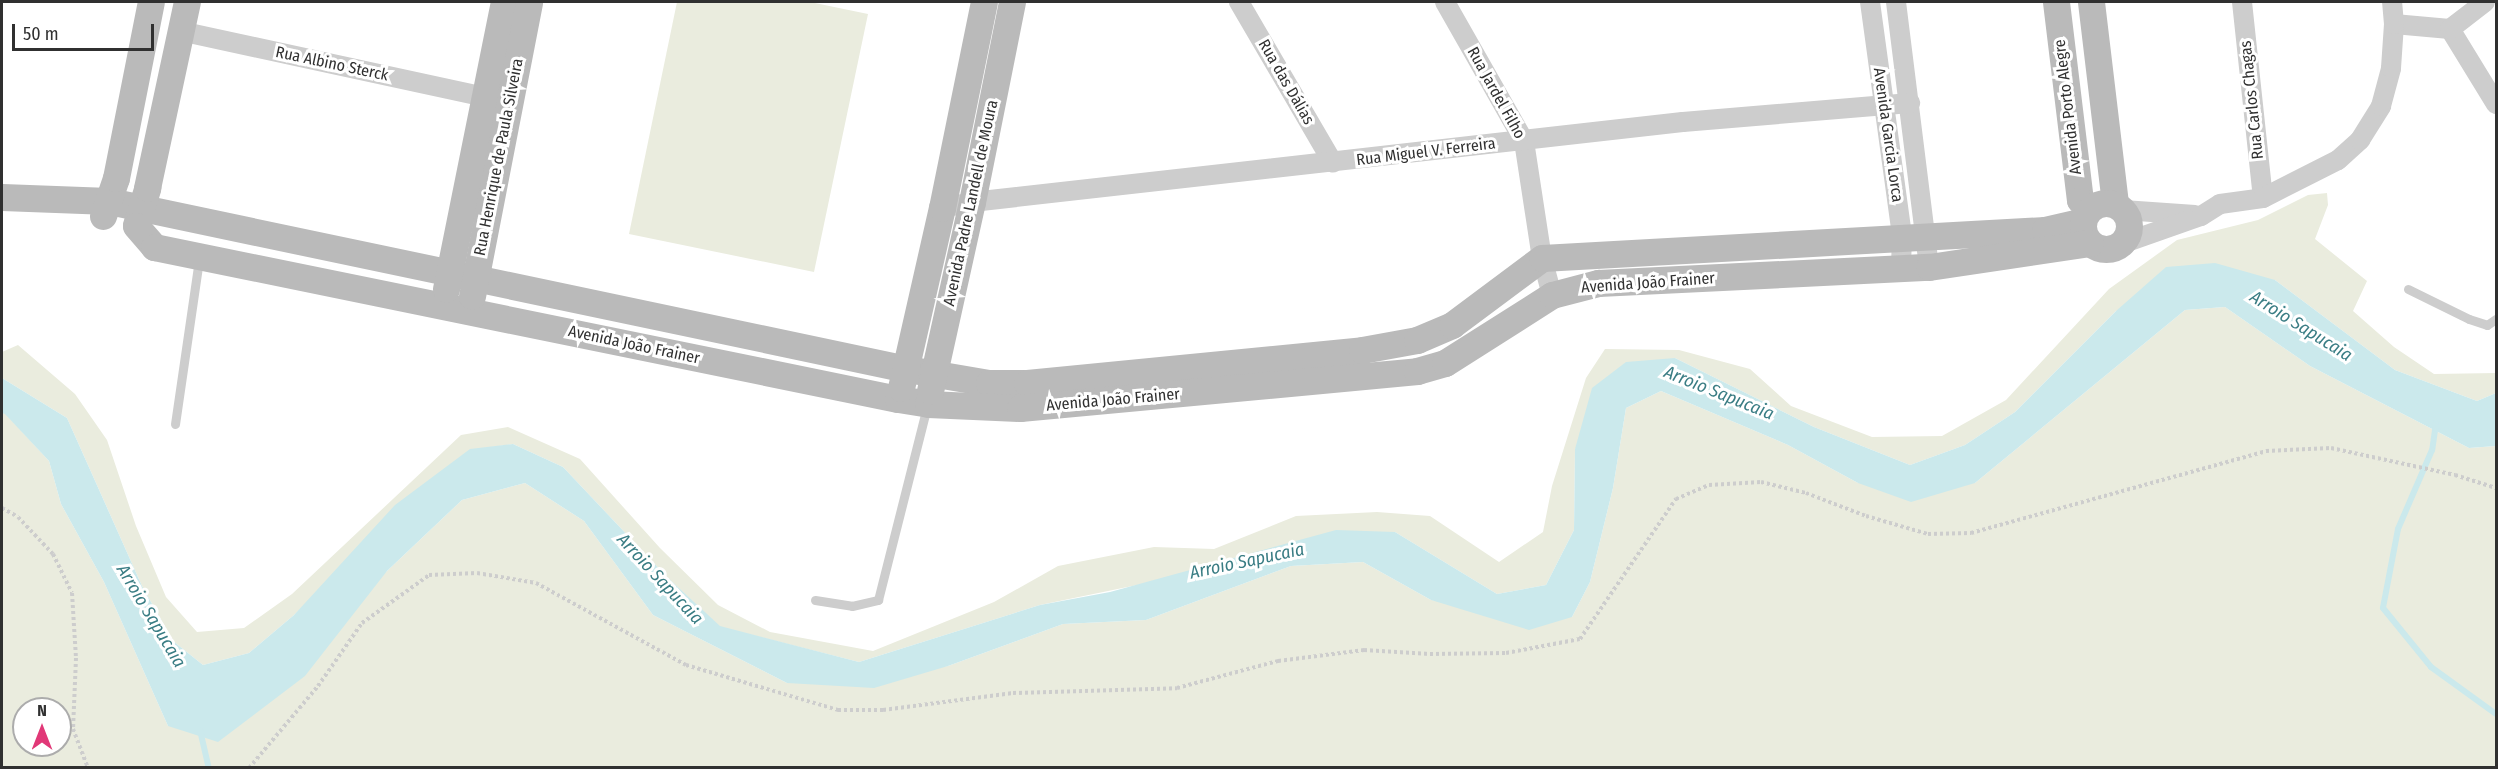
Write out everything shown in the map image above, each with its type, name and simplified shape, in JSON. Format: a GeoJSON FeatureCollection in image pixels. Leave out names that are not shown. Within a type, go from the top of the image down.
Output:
{"type":"FeatureCollection","features":[{"type":"Feature","properties":{"kind":"street"},"geometry":{"type":"LineString","coordinates":[[106,209],[116,178],[151,2]]}},
{"type":"Feature","properties":{"kind":"street"},"geometry":{"type":"LineString","coordinates":[[2,197],[64,199],[139,218],[187,2]]}},
{"type":"Feature","properties":{"kind":"street","name":"Rua Henrique de Paula Silveira"},"geometry":{"type":"LineString","coordinates":[[469,312],[463,275],[484,97],[504,2]]}},
{"type":"Feature","properties":{"kind":"street","name":"Rua Henrique de Paula Silveira"},"geometry":{"type":"LineString","coordinates":[[442,306],[463,275],[529,2]]}},
{"type":"Feature","properties":{"kind":"street","name":"Avenida Padre Landell de Moura"},"geometry":{"type":"LineString","coordinates":[[898,399],[907,369],[942,208],[984,2]]}},
{"type":"Feature","properties":{"kind":"street","name":"Avenida Padre Landell de Moura"},"geometry":{"type":"LineString","coordinates":[[928,404],[1012,2]]}},
{"type":"Feature","properties":{"kind":"street","name":"Rua das Dálias"},"geometry":{"type":"LineString","coordinates":[[1239,2],[1333,163]]}},
{"type":"Feature","properties":{"kind":"street","name":"Rua Jardel Filho"},"geometry":{"type":"LineString","coordinates":[[1445,2],[1524,141],[1542,258],[1552,295]]}},
{"type":"Feature","properties":{"kind":"street","name":"Avenida Garcia Lorca"},"geometry":{"type":"LineString","coordinates":[[1870,2],[1883,107],[1914,237],[1929,267]]}},
{"type":"Feature","properties":{"kind":"street","name":"Avenida Garcia Lorca"},"geometry":{"type":"LineString","coordinates":[[1896,2],[1910,103],[1914,237],[1901,269]]}},
{"type":"Feature","properties":{"kind":"street","name":"Avenida Porto Alegre"},"geometry":{"type":"LineString","coordinates":[[2056,2],[2080,200],[2087,225]]}},
{"type":"Feature","properties":{"kind":"street","name":"Avenida Porto Alegre"},"geometry":{"type":"LineString","coordinates":[[2091,2],[2119,207]]}},
{"type":"Feature","properties":{"kind":"street","name":"Rua Carlos Chagas"},"geometry":{"type":"LineString","coordinates":[[2242,2],[2263,198]]}},
{"type":"Feature","properties":{"kind":"street"},"geometry":{"type":"LineString","coordinates":[[2200,216],[2101,203],[2087,225],[2107,249],[2200,216],[2220,204],[2263,198],[2291,186],[2338,160],[2366,132],[2381,105],[2391,68],[2394,24],[2392,2]]}},
{"type":"Feature","properties":{"kind":"street"},"geometry":{"type":"LineString","coordinates":[[2394,24],[2450,29],[2485,2]]}},
{"type":"Feature","properties":{"kind":"street"},"geometry":{"type":"LineString","coordinates":[[2450,29],[2496,104]]}},
{"type":"Feature","properties":{"kind":"street","name":"Rua Albino Sterck"},"geometry":{"type":"LineString","coordinates":[[180,31],[484,97]]}},
{"type":"Feature","properties":{"kind":"street","name":"Rua Miguel V. Ferreira"},"geometry":{"type":"LineString","coordinates":[[942,208],[972,202],[1683,122],[1910,103]]}},
{"type":"Feature","properties":{"kind":"street"},"geometry":{"type":"LineString","coordinates":[[2119,207],[2129,226],[2121,244]]}},
{"type":"Feature","properties":{"kind":"street","name":"Avenida João Frainer"},"geometry":{"type":"LineString","coordinates":[[139,218],[463,275],[907,369],[989,383],[1027,383],[1362,350],[1406,342],[1452,325],[1542,258],[2045,230],[2087,225]]}},
{"type":"Feature","properties":{"kind":"street","name":"Avenida João Frainer"},"geometry":{"type":"LineString","coordinates":[[139,218],[154,248],[898,399],[928,404],[1020,408],[1417,371],[1445,363],[1552,295],[1598,283],[1929,267],[2087,225]]}},
{"type":"Feature","properties":{"kind":"lane"},"geometry":{"type":"LineString","coordinates":[[175,424],[199,257]]}},
{"type":"Feature","properties":{"kind":"lane"},"geometry":{"type":"LineString","coordinates":[[2408,289],[2469,319],[2487,325],[2496,319]]}},
{"type":"Feature","properties":{"kind":"lane"},"geometry":{"type":"LineString","coordinates":[[815,600],[852,606],[878,600],[928,404]]}},
{"type":"Feature","properties":{"kind":"path"},"geometry":{"type":"LineString","coordinates":[[249,768],[318,686],[362,623],[429,575],[477,573],[536,583],[686,665],[838,710],[883,710],[1013,693],[1177,688],[1278,661],[1364,650],[1430,654],[1506,653],[1580,639],[1676,499],[1709,485],[1761,482],[1806,493],[1866,516],[1928,534],[1971,533],[2266,451],[2331,448],[2455,475],[2496,488]]}},
{"type":"Feature","properties":{"kind":"path"},"geometry":{"type":"LineString","coordinates":[[2,508],[18,517],[53,554],[72,593],[76,658],[73,729],[88,768]]}},
{"type":"Feature","properties":{"kind":"shaded area"},"geometry":{"type":"Polygon","coordinates":[[[677,2],[810,2],[868,14],[814,272],[629,234],[677,2]]]}},
{"type":"Feature","properties":{"kind":"shaded area"},"geometry":{"type":"Polygon","coordinates":[[[2327,193],[2328,205],[2315,239],[2367,281],[2353,311],[2394,347],[2434,374],[2496,373],[2496,393],[2477,401],[2395,370],[2275,280],[2116,311],[2015,412],[1965,445],[1910,465],[1814,427],[1675,358],[1575,449],[1574,530],[1546,585],[1497,594],[1395,532],[1040,605],[859,662],[720,627],[666,576],[563,467],[513,444],[470,450],[294,615],[249,653],[203,665],[173,641],[142,586],[67,418],[2,378],[2,352],[18,345],[75,394],[107,440],[136,526],[166,597],[197,632],[244,628],[292,594],[461,435],[508,427],[580,459],[660,548],[718,605],[770,632],[873,651],[994,602],[1058,566],[1154,547],[1214,549],[1296,516],[1377,512],[1430,516],[1499,562],[1543,532],[1552,486],[1586,378],[1605,349],[1679,350],[1750,369],[1791,406],[1872,437],[1942,436],[2006,400],[2109,289],[2177,240],[2258,220],[2308,195],[2327,193]]]}},
{"type":"Feature","properties":{"kind":"shaded area"},"geometry":{"type":"Polygon","coordinates":[[[2225,307],[2310,366],[2469,448],[2496,446],[2496,767],[2,767],[2,413],[5,413],[49,461],[61,504],[104,582],[168,726],[387,571],[462,500],[525,483],[584,521],[653,615],[787,683],[948,666],[1063,624],[1146,620],[1291,566],[1363,562],[1431,600],[1572,617],[1590,582],[1613,488],[1626,408],[1661,391],[1788,445],[1858,483],[1975,483],[2185,310],[2225,307]]]}},
{"type":"Feature","properties":{"kind":"water","name":"Arroio Sapucaia"},"geometry":{"type":"Polygon","coordinates":[[[2215,263],[2275,280],[2395,370],[2477,401],[2496,393],[2496,446],[2469,448],[2310,366],[2225,307],[2185,310],[1975,483],[1911,502],[1858,483],[1788,445],[1661,391],[1626,408],[1613,488],[1590,582],[1572,617],[1529,630],[1431,600],[1363,562],[1291,566],[1146,620],[1063,624],[948,666],[874,688],[787,683],[653,615],[584,521],[525,483],[462,500],[387,571],[305,676],[218,742],[168,726],[104,582],[61,504],[49,461],[2,413],[2,378],[67,418],[142,586],[173,641],[203,665],[249,653],[294,615],[395,505],[470,449],[513,444],[563,467],[666,576],[720,626],[859,662],[1040,605],[1110,592],[1336,530],[1395,532],[1497,594],[1546,585],[1574,530],[1575,449],[1592,388],[1626,362],[1675,358],[1814,427],[1910,465],[1965,445],[2015,412],[2116,311],[2166,267],[2215,263]]]}},
{"type":"Feature","properties":{"kind":"waterway"},"geometry":{"type":"LineString","coordinates":[[2436,423],[2432,450],[2398,529],[2383,608],[2431,667],[2496,714]]}},
{"type":"Feature","properties":{"kind":"waterway"},"geometry":{"type":"LineString","coordinates":[[200,730],[209,768]]}}]}
